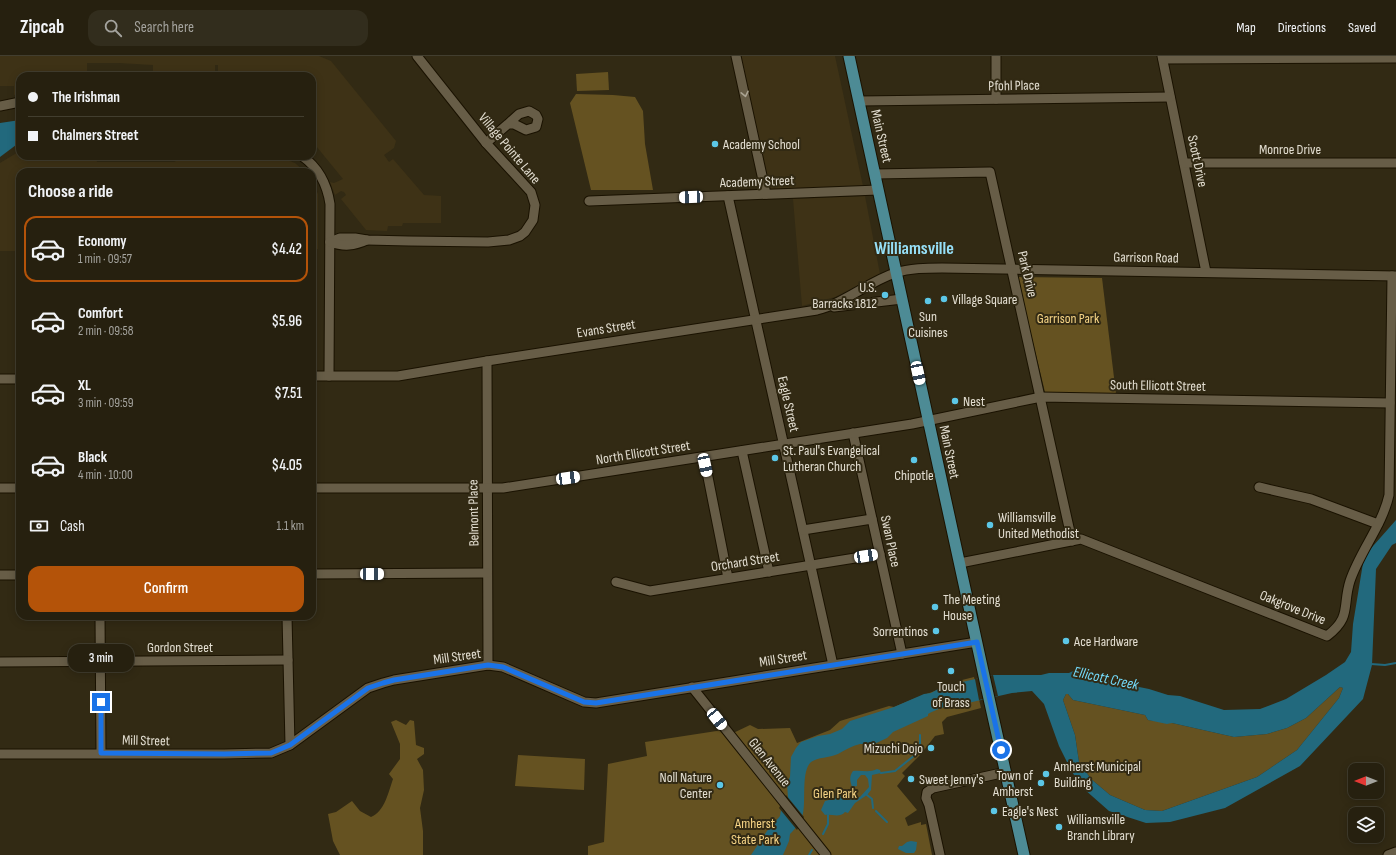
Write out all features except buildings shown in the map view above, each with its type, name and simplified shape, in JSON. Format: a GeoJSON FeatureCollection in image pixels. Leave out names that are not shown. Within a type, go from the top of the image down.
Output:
{"type":"FeatureCollection","features":[{"type":"Feature","properties":{"kind":"main road","name":"Main Street"},"geometry":{"type":"LineString","coordinates":[[849,56],[1024,855]]}},
{"type":"Feature","properties":{"kind":"street","name":"Village Pointe Lane"},"geometry":{"type":"LineString","coordinates":[[330,242],[340,238],[355,238],[367,240],[495,242],[515,238],[525,232],[533,220],[535,212],[534,198],[525,185],[486,143],[417,56]]}},
{"type":"Feature","properties":{"kind":"street"},"geometry":{"type":"LineString","coordinates":[[736,56],[766,194]]}},
{"type":"Feature","properties":{"kind":"street"},"geometry":{"type":"LineString","coordinates":[[996,56],[996,100]]}},
{"type":"Feature","properties":{"kind":"street"},"geometry":{"type":"LineString","coordinates":[[1163,57],[1396,58]]}},
{"type":"Feature","properties":{"kind":"street","name":"Scott Drive"},"geometry":{"type":"LineString","coordinates":[[1163,57],[1206,272]]}},
{"type":"Feature","properties":{"kind":"street","name":"Pfohl Place"},"geometry":{"type":"LineString","coordinates":[[858,101],[1170,97]]}},
{"type":"Feature","properties":{"kind":"street"},"geometry":{"type":"LineString","coordinates":[[0,106],[16,103]]}},
{"type":"Feature","properties":{"kind":"street"},"geometry":{"type":"LineString","coordinates":[[486,143],[508,124]]}},
{"type":"Feature","properties":{"kind":"street"},"geometry":{"type":"LineString","coordinates":[[306,160],[315,168]]}},
{"type":"Feature","properties":{"kind":"street","name":"Monroe Drive"},"geometry":{"type":"LineString","coordinates":[[1184,163],[1396,163]]}},
{"type":"Feature","properties":{"kind":"street"},"geometry":{"type":"LineString","coordinates":[[316,169],[328,191],[330,204],[329,376]]}},
{"type":"Feature","properties":{"kind":"street","name":"Park Drive"},"geometry":{"type":"LineString","coordinates":[[875,174],[990,172],[1072,541]]}},
{"type":"Feature","properties":{"kind":"street","name":"Academy Street"},"geometry":{"type":"LineString","coordinates":[[589,201],[878,190]]}},
{"type":"Feature","properties":{"kind":"street","name":"Eagle Street"},"geometry":{"type":"LineString","coordinates":[[728,196],[833,665]]}},
{"type":"Feature","properties":{"kind":"street","name":"Garrison Road"},"geometry":{"type":"LineString","coordinates":[[896,273],[907,270],[939,268],[1394,276]]}},
{"type":"Feature","properties":{"kind":"street","name":"Evans Street"},"geometry":{"type":"LineString","coordinates":[[316,376],[398,376],[830,307],[883,278],[896,273]]}},
{"type":"Feature","properties":{"kind":"street","name":"Oakgrove Drive"},"geometry":{"type":"LineString","coordinates":[[960,564],[1081,539],[1327,636],[1343,619],[1346,611],[1348,592],[1352,576],[1364,549],[1385,510],[1389,495],[1394,276]]}},
{"type":"Feature","properties":{"kind":"street"},"geometry":{"type":"LineString","coordinates":[[830,307],[902,299]]}},
{"type":"Feature","properties":{"kind":"street","name":"Belmont Place"},"geometry":{"type":"LineString","coordinates":[[486,361],[488,665]]}},
{"type":"Feature","properties":{"kind":"street"},"geometry":{"type":"LineString","coordinates":[[0,379],[16,379]]}},
{"type":"Feature","properties":{"kind":"street","name":"South Ellicott Street"},"geometry":{"type":"LineString","coordinates":[[928,421],[1041,397],[1390,403]]}},
{"type":"Feature","properties":{"kind":"street","name":"North Ellicott Street"},"geometry":{"type":"LineString","coordinates":[[316,488],[503,488],[928,421]]}},
{"type":"Feature","properties":{"kind":"street","name":"Swan Place"},"geometry":{"type":"LineString","coordinates":[[854,433],[902,654]]}},
{"type":"Feature","properties":{"kind":"street"},"geometry":{"type":"LineString","coordinates":[[742,451],[769,572]]}},
{"type":"Feature","properties":{"kind":"street"},"geometry":{"type":"LineString","coordinates":[[704,457],[728,578]]}},
{"type":"Feature","properties":{"kind":"street"},"geometry":{"type":"LineString","coordinates":[[1260,487],[1311,499],[1378,524]]}},
{"type":"Feature","properties":{"kind":"street"},"geometry":{"type":"LineString","coordinates":[[0,488],[16,488]]}},
{"type":"Feature","properties":{"kind":"street"},"geometry":{"type":"LineString","coordinates":[[803,530],[872,519]]}},
{"type":"Feature","properties":{"kind":"street","name":"Orchard Street"},"geometry":{"type":"LineString","coordinates":[[616,582],[650,591],[880,554]]}},
{"type":"Feature","properties":{"kind":"street"},"geometry":{"type":"LineString","coordinates":[[316,574],[488,573]]}},
{"type":"Feature","properties":{"kind":"street"},"geometry":{"type":"LineString","coordinates":[[0,575],[16,575]]}},
{"type":"Feature","properties":{"kind":"street"},"geometry":{"type":"LineString","coordinates":[[100,620],[101,753]]}},
{"type":"Feature","properties":{"kind":"street"},"geometry":{"type":"LineString","coordinates":[[287,620],[290,745]]}},
{"type":"Feature","properties":{"kind":"street","name":"Mill Street"},"geometry":{"type":"LineString","coordinates":[[0,754],[271,753],[290,745],[368,688],[394,680],[488,665],[503,667],[584,702],[596,703],[977,642]]}},
{"type":"Feature","properties":{"kind":"street","name":"Gordon Street"},"geometry":{"type":"LineString","coordinates":[[0,662],[288,660]]}},
{"type":"Feature","properties":{"kind":"street","name":"Glen Avenue"},"geometry":{"type":"LineString","coordinates":[[692,687],[826,855]]}},
{"type":"Feature","properties":{"kind":"street"},"geometry":{"type":"LineString","coordinates":[[940,855],[929,805],[927,802],[927,792],[932,788],[1006,772]]}},
{"type":"Feature","properties":{"kind":"street"},"geometry":{"type":"LineString","coordinates":[[1388,855],[1396,852]]}},
{"type":"Feature","properties":{"kind":"shaded area"},"geometry":{"type":"Polygon","coordinates":[[[0,56],[319,56],[331,61],[396,141],[394,148],[384,155],[389,162],[393,159],[424,195],[441,196],[441,223],[403,223],[402,226],[388,226],[387,231],[366,230],[341,199],[346,195],[344,192],[341,191],[335,195],[330,182],[334,183],[343,179],[316,146],[316,72],[218,72],[218,65],[215,65],[215,72],[153,72],[153,65],[87,63],[87,72],[16,72],[16,95],[14,95],[14,86],[0,86],[0,56]]]}},
{"type":"Feature","properties":{"kind":"shaded area"},"geometry":{"type":"Polygon","coordinates":[[[740,56],[835,56],[863,186],[768,191],[740,56]]]}},
{"type":"Feature","properties":{"kind":"shaded area"},"geometry":{"type":"Polygon","coordinates":[[[16,153],[16,160],[97,160],[97,162],[287,160],[295,163],[301,168],[16,168],[16,251],[0,251],[0,163],[16,153]]]}},
{"type":"Feature","properties":{"kind":"shaded area"},"geometry":{"type":"Polygon","coordinates":[[[316,190],[318,194],[318,249],[316,249],[316,190]]]}},
{"type":"Feature","properties":{"kind":"shaded area"},"geometry":{"type":"Polygon","coordinates":[[[865,196],[880,274],[835,297],[802,306],[793,199],[865,196]]]}},
{"type":"Feature","properties":{"kind":"green space"},"geometry":{"type":"Polygon","coordinates":[[[608,72],[609,90],[577,91],[576,74],[608,72]]]}},
{"type":"Feature","properties":{"kind":"green space"},"geometry":{"type":"Polygon","coordinates":[[[576,94],[635,97],[643,111],[645,144],[653,190],[591,190],[570,103],[576,94]]]}},
{"type":"Feature","properties":{"kind":"green space","name":"Garrison Park"},"geometry":{"type":"Polygon","coordinates":[[[1017,277],[1102,278],[1116,394],[1045,392],[1017,277]]]}},
{"type":"Feature","properties":{"kind":"green space","name":"Glen Park"},"geometry":{"type":"Polygon","coordinates":[[[974,677],[981,708],[947,717],[942,722],[944,734],[935,736],[921,754],[902,773],[905,776],[897,786],[917,810],[905,818],[908,826],[921,822],[921,825],[926,824],[932,855],[588,855],[588,846],[604,842],[608,764],[647,756],[645,742],[723,730],[729,735],[750,725],[758,729],[790,728],[797,743],[830,730],[840,721],[889,706],[894,707],[925,694],[957,684],[958,681],[974,677]]]}},
{"type":"Feature","properties":{"kind":"green space"},"geometry":{"type":"Polygon","coordinates":[[[1340,687],[1343,688],[1339,698],[1297,750],[1257,777],[1162,811],[1145,810],[1110,795],[1091,779],[1079,762],[1075,735],[1063,700],[1066,694],[1068,694],[1073,700],[1145,715],[1148,720],[1172,723],[1234,737],[1267,734],[1287,728],[1306,718],[1340,687]]]}},
{"type":"Feature","properties":{"kind":"green space"},"geometry":{"type":"Polygon","coordinates":[[[396,720],[406,725],[410,720],[414,721],[416,745],[424,748],[424,754],[417,759],[423,770],[424,790],[420,808],[423,831],[423,855],[340,855],[333,841],[328,814],[336,812],[352,801],[360,811],[371,817],[383,806],[393,779],[389,774],[400,759],[400,744],[391,722],[396,720]]]}},
{"type":"Feature","properties":{"kind":"green space"},"geometry":{"type":"Polygon","coordinates":[[[518,755],[585,759],[584,790],[515,786],[518,755]]]}},
{"type":"Feature","properties":{"kind":"water"},"geometry":{"type":"Polygon","coordinates":[[[16,121],[16,145],[0,157],[0,123],[16,121]]]}},
{"type":"Feature","properties":{"kind":"water"},"geometry":{"type":"Polygon","coordinates":[[[1396,520],[1396,543],[1392,545],[1376,569],[1372,665],[1363,699],[1300,766],[1225,808],[1170,822],[1146,823],[1109,811],[1084,789],[1072,772],[1059,746],[1044,704],[1032,691],[1012,693],[959,705],[957,703],[950,705],[931,712],[928,716],[893,732],[887,738],[868,747],[860,744],[838,754],[811,762],[806,772],[802,816],[790,834],[789,841],[783,855],[751,855],[767,831],[780,816],[781,810],[788,798],[787,783],[790,777],[791,757],[801,742],[818,736],[830,734],[842,729],[850,721],[894,707],[940,688],[993,675],[1041,675],[1049,673],[1069,673],[1073,671],[1098,674],[1100,679],[1149,689],[1168,695],[1180,696],[1224,710],[1260,709],[1286,699],[1345,662],[1351,652],[1353,624],[1363,563],[1366,554],[1396,520]],[[1340,687],[1306,718],[1287,728],[1267,734],[1234,737],[1172,723],[1167,724],[1148,720],[1145,715],[1073,700],[1068,694],[1066,694],[1063,700],[1075,735],[1079,762],[1091,779],[1110,795],[1145,810],[1162,811],[1257,777],[1297,750],[1339,698],[1343,688],[1340,687]]]}},
{"type":"Feature","properties":{"kind":"water"},"geometry":{"type":"Polygon","coordinates":[[[877,769],[880,770],[881,773],[872,775],[871,790],[867,795],[855,803],[848,813],[845,812],[841,815],[825,815],[821,810],[825,801],[830,800],[842,791],[845,791],[853,799],[860,797],[869,787],[868,779],[865,775],[861,775],[857,780],[857,786],[852,787],[850,779],[853,771],[868,771],[877,769]]]}},
{"type":"Feature","properties":{"kind":"water"},"geometry":{"type":"Polygon","coordinates":[[[911,841],[917,842],[914,853],[906,853],[898,849],[899,846],[911,841]]]}},
{"type":"Feature","properties":{"kind":"pier"},"geometry":{"type":"Polygon","coordinates":[[[993,675],[998,696],[979,700],[975,679],[993,675]]]}},
{"type":"Feature","properties":{"kind":"pier"},"geometry":{"type":"Polygon","coordinates":[[[786,795],[804,817],[797,830],[779,808],[786,795]]]}},
{"type":"Feature","properties":{"kind":"waterway"},"geometry":{"type":"LineString","coordinates":[[1371,664],[1385,665],[1396,663]]}},
{"type":"Feature","properties":{"kind":"waterway"},"geometry":{"type":"LineString","coordinates":[[881,773],[895,771],[915,755],[920,744],[920,735]]}},
{"type":"Feature","properties":{"kind":"waterway"},"geometry":{"type":"LineString","coordinates":[[867,795],[872,799],[873,808]]}},
{"type":"Feature","properties":{"kind":"waterway"},"geometry":{"type":"LineString","coordinates":[[876,811],[887,822]]}},
{"type":"Feature","properties":{"kind":"waterway"},"geometry":{"type":"LineString","coordinates":[[823,834],[828,824],[828,815]]}},
{"type":"Feature","properties":{"kind":"waterway"},"geometry":{"type":"LineString","coordinates":[[809,855],[812,850]]}},
{"type":"Feature","properties":{"kind":"place","name":"Academy School"},"geometry":{"type":"Point","coordinates":[715,144]}},
{"type":"Feature","properties":{"kind":"place","name":"U.S. Barracks 1812"},"geometry":{"type":"Point","coordinates":[885,295]}},
{"type":"Feature","properties":{"kind":"place","name":"Village Square"},"geometry":{"type":"Point","coordinates":[944,299]}},
{"type":"Feature","properties":{"kind":"place","name":"Sun Cuisines"},"geometry":{"type":"Point","coordinates":[928,301]}},
{"type":"Feature","properties":{"kind":"place","name":"Nest"},"geometry":{"type":"Point","coordinates":[955,401]}},
{"type":"Feature","properties":{"kind":"place","name":"St. Paul's Evangelical Lutheran Church"},"geometry":{"type":"Point","coordinates":[775,458]}},
{"type":"Feature","properties":{"kind":"place","name":"Chipotle"},"geometry":{"type":"Point","coordinates":[914,460]}},
{"type":"Feature","properties":{"kind":"place","name":"Williamsville United Methodist"},"geometry":{"type":"Point","coordinates":[990,525]}},
{"type":"Feature","properties":{"kind":"place","name":"The Meeting House"},"geometry":{"type":"Point","coordinates":[935,607]}},
{"type":"Feature","properties":{"kind":"place","name":"Sorrentinos"},"geometry":{"type":"Point","coordinates":[936,631]}},
{"type":"Feature","properties":{"kind":"place","name":"Ace Hardware"},"geometry":{"type":"Point","coordinates":[1066,641]}},
{"type":"Feature","properties":{"kind":"place","name":"Touch of Brass"},"geometry":{"type":"Point","coordinates":[951,671]}},
{"type":"Feature","properties":{"kind":"place","name":"Mizuchi Dojo"},"geometry":{"type":"Point","coordinates":[931,748]}},
{"type":"Feature","properties":{"kind":"place","name":"Amherst Municipal Building"},"geometry":{"type":"Point","coordinates":[1046,774]}},
{"type":"Feature","properties":{"kind":"place","name":"Sweet Jenny's"},"geometry":{"type":"Point","coordinates":[911,779]}},
{"type":"Feature","properties":{"kind":"place","name":"Town of Amherst"},"geometry":{"type":"Point","coordinates":[1041,783]}},
{"type":"Feature","properties":{"kind":"place","name":"Noll Nature Center"},"geometry":{"type":"Point","coordinates":[720,785]}},
{"type":"Feature","properties":{"kind":"place","name":"Eagle's Nest"},"geometry":{"type":"Point","coordinates":[994,811]}},
{"type":"Feature","properties":{"kind":"place","name":"Williamsville Branch Library"},"geometry":{"type":"Point","coordinates":[1059,827]}},
{"type":"Feature","properties":{"kind":"district","name":"Williamsville"},"geometry":{"type":"Point","coordinates":[914,248]}},
{"type":"Feature","properties":{"kind":"route"},"geometry":{"type":"LineString","coordinates":[[101,702],[101,753],[271,753],[290,745],[368,688],[394,680],[474,667],[488,665],[503,667],[520,673],[584,702],[596,703],[977,642],[1001,750]]}},
{"type":"Feature","properties":{"kind":"water label","name":"Ellicott Creek"},"geometry":{"type":"Point","coordinates":[1106,678]}},
{"type":"Feature","properties":{"kind":"park label","name":"Amherst State Park"},"geometry":{"type":"Point","coordinates":[755,832]}}]}
